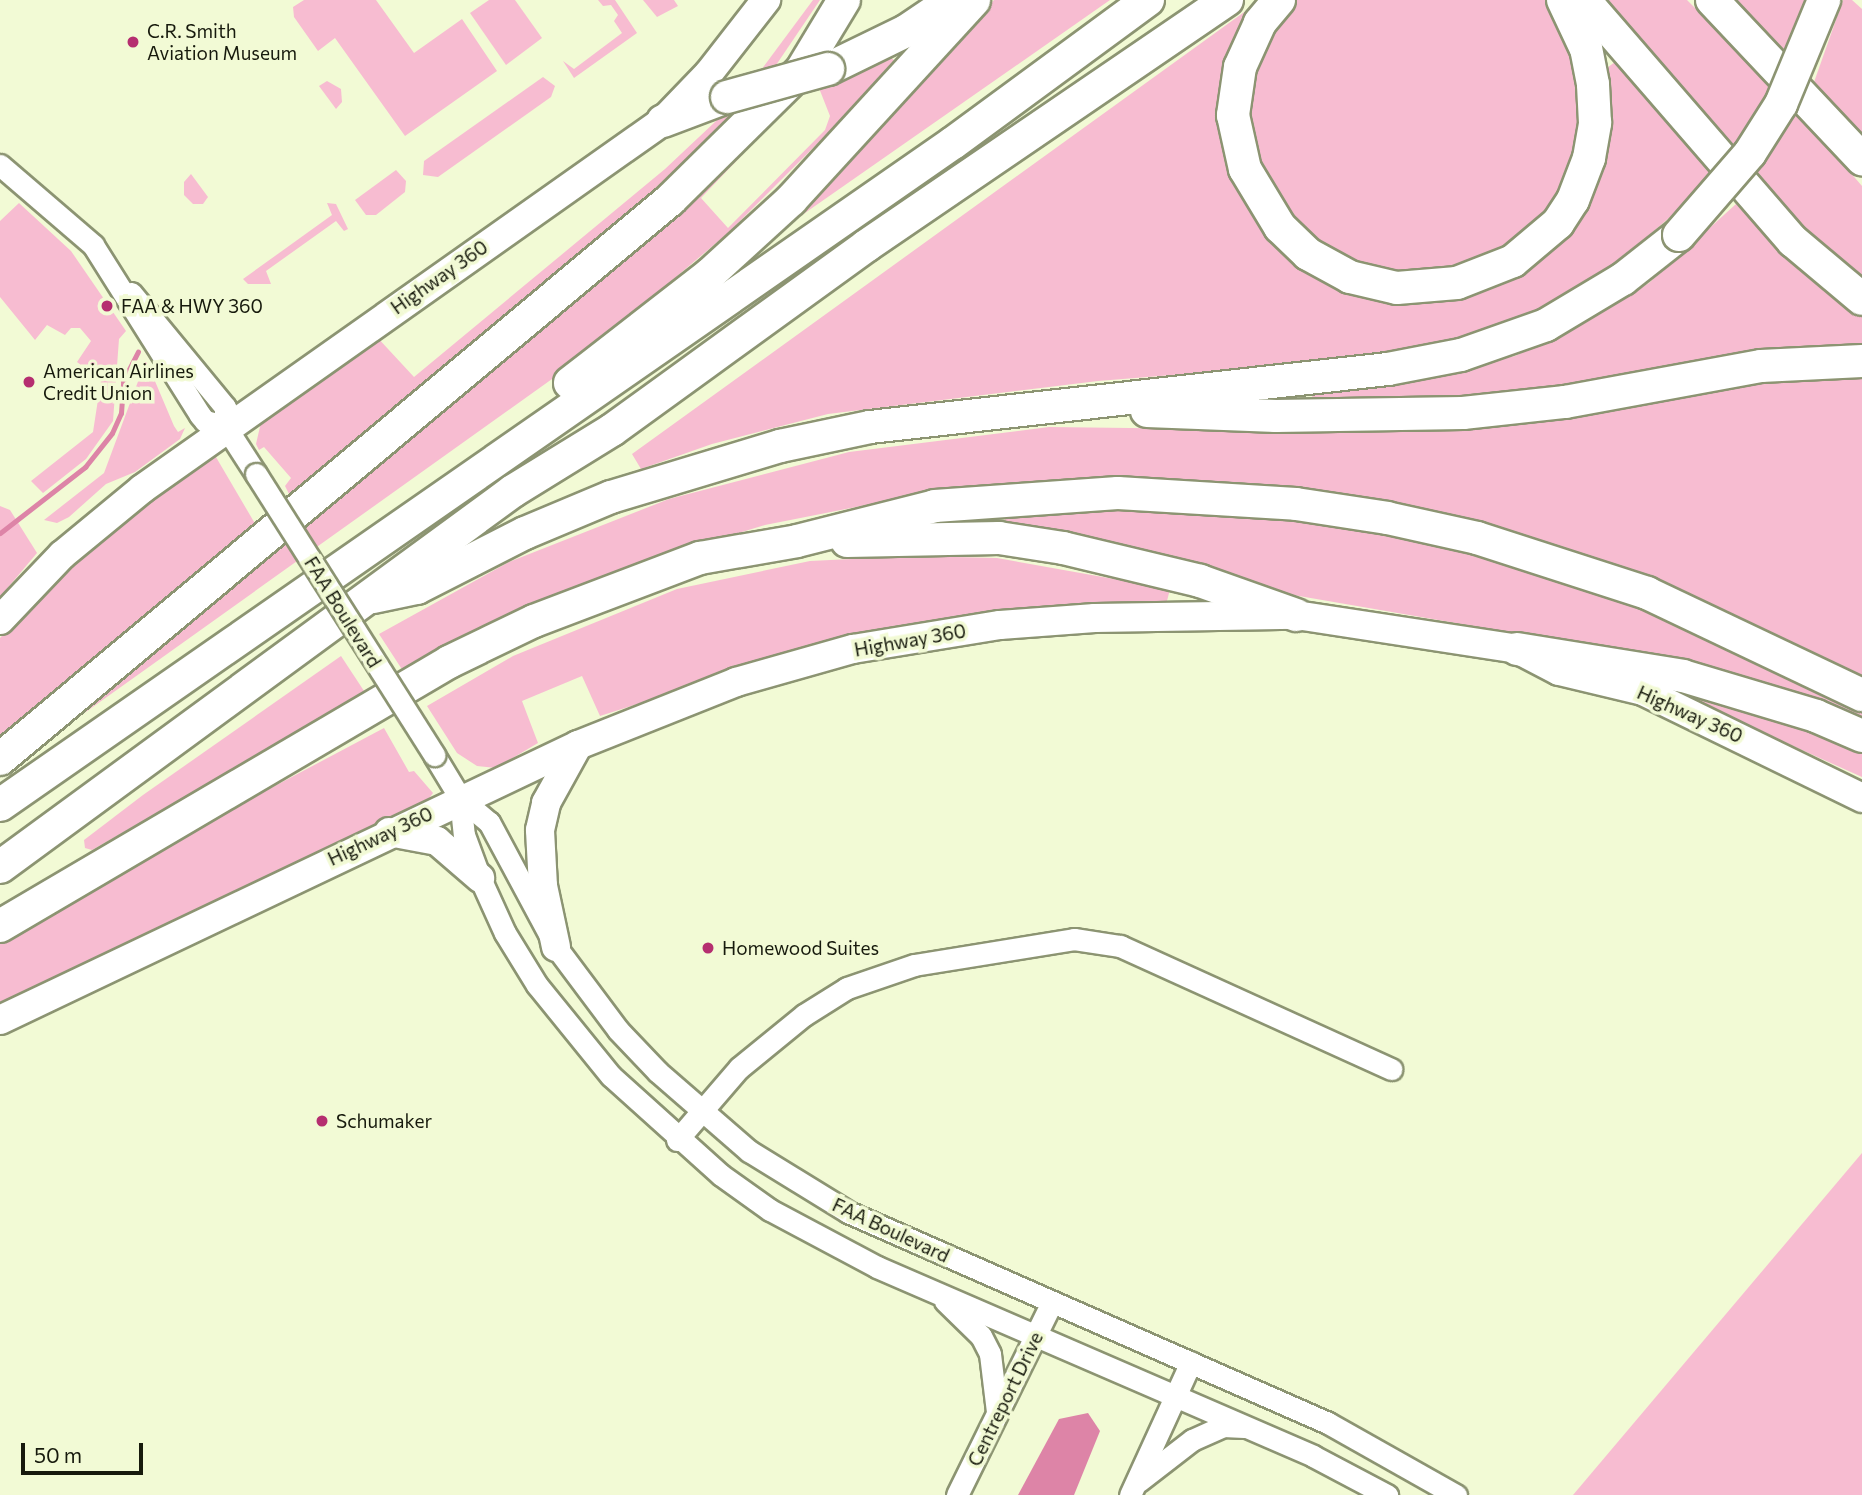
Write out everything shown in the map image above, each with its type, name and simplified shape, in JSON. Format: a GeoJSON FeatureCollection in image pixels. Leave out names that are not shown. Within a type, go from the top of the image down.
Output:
{"type":"FeatureCollection","features":[{"type":"Feature","properties":{"kind":"highway"},"geometry":{"type":"LineString","coordinates":[[0,759],[670,200],[802,71],[844,0]]}},
{"type":"Feature","properties":{"kind":"highway"},"geometry":{"type":"LineString","coordinates":[[663,121],[727,97],[828,69],[906,31],[952,0]]}},
{"type":"Feature","properties":{"kind":"highway"},"geometry":{"type":"LineString","coordinates":[[511,448],[537,409],[710,274],[790,200],[974,0]]}},
{"type":"Feature","properties":{"kind":"highway"},"geometry":{"type":"LineString","coordinates":[[0,805],[953,143],[1148,0]]}},
{"type":"Feature","properties":{"kind":"highway"},"geometry":{"type":"LineString","coordinates":[[0,867],[513,491],[612,430],[866,246],[1227,0]]}},
{"type":"Feature","properties":{"kind":"highway"},"geometry":{"type":"LineString","coordinates":[[1279,0],[1260,23],[1240,67],[1233,115],[1245,169],[1280,227],[1308,254],[1350,277],[1397,288],[1457,283],[1513,261],[1558,223],[1573,200],[1589,158],[1595,123],[1593,84],[1586,49],[1563,0]]}},
{"type":"Feature","properties":{"kind":"highway"},"geometry":{"type":"LineString","coordinates":[[1584,0],[1793,241],[1862,299]]}},
{"type":"Feature","properties":{"kind":"highway"},"geometry":{"type":"LineString","coordinates":[[1712,0],[1862,159]]}},
{"type":"Feature","properties":{"kind":"highway"},"geometry":{"type":"LineString","coordinates":[[361,600],[417,588],[525,533],[696,469],[870,427],[1388,369],[1461,355],[1546,325],[1623,279],[1679,235],[1750,153],[1781,104],[1824,0]]}},
{"type":"Feature","properties":{"kind":"highway"},"geometry":{"type":"LineString","coordinates":[[1044,407],[1276,416],[1463,413],[1565,402],[1761,366],[1862,361]]}},
{"type":"Feature","properties":{"kind":"highway"},"geometry":{"type":"LineString","coordinates":[[0,926],[490,641],[700,558],[796,541],[935,506],[1006,498],[1118,493],[1296,504],[1477,538],[1647,593],[1862,695]]}},
{"type":"Feature","properties":{"kind":"highway"},"geometry":{"type":"LineString","coordinates":[[796,541],[999,538],[1128,561],[1296,615]]}},
{"type":"Feature","properties":{"kind":"highway"},"geometry":{"type":"LineString","coordinates":[[1517,649],[1683,676],[1804,712],[1862,736]]}},
{"type":"Feature","properties":{"kind":"main road","name":"Highway 360"},"geometry":{"type":"LineString","coordinates":[[0,620],[62,555],[225,426],[663,121],[730,48],[766,0]]}},
{"type":"Feature","properties":{"kind":"main road","name":"Highway 360"},"geometry":{"type":"LineString","coordinates":[[0,1020],[389,832],[578,745],[736,682],[853,649],[926,635],[1095,618],[1296,615],[1517,649],[1559,671],[1643,691],[1862,798]]}},
{"type":"Feature","properties":{"kind":"main road"},"geometry":{"type":"LineString","coordinates":[[556,947],[543,886],[540,830],[546,803],[578,745]]}},
{"type":"Feature","properties":{"kind":"main road"},"geometry":{"type":"LineString","coordinates":[[389,832],[437,841],[480,878]]}},
{"type":"Feature","properties":{"kind":"street","name":"FAA Boulevard"},"geometry":{"type":"LineString","coordinates":[[4,175],[80,232],[118,282],[127,306],[200,415],[205,421],[225,426],[460,799],[489,822],[556,947],[618,1030],[703,1113],[749,1151],[848,1212],[1328,1423],[1456,1495]]}},
{"type":"Feature","properties":{"kind":"street","name":"FAA Boulevard"},"geometry":{"type":"LineString","coordinates":[[460,799],[464,835],[480,878],[505,933],[537,985],[611,1076],[677,1140],[771,1210],[877,1267],[1250,1428],[1387,1495]]}},
{"type":"Feature","properties":{"kind":"street"},"geometry":{"type":"LineString","coordinates":[[677,1140],[739,1068],[804,1015],[847,988],[914,965],[1074,939],[1120,946],[1391,1069]]}},
{"type":"Feature","properties":{"kind":"street"},"geometry":{"type":"LineString","coordinates":[[936,1293],[981,1336],[992,1364],[997,1418]]}},
{"type":"Feature","properties":{"kind":"street","name":"Centreport Drive"},"geometry":{"type":"LineString","coordinates":[[957,1495],[1052,1302]]}},
{"type":"Feature","properties":{"kind":"street"},"geometry":{"type":"LineString","coordinates":[[1133,1490],[1191,1362]]}},
{"type":"Feature","properties":{"kind":"street"},"geometry":{"type":"LineString","coordinates":[[1133,1490],[1192,1440],[1223,1426],[1250,1428]]}},
{"type":"Feature","properties":{"kind":"shaded area"},"geometry":{"type":"Polygon","coordinates":[[[304,0],[376,0],[414,53],[462,19],[497,71],[405,136],[335,38],[318,51],[294,17],[293,7],[304,0]]]}},
{"type":"Feature","properties":{"kind":"shaded area"},"geometry":{"type":"Polygon","coordinates":[[[489,0],[515,0],[542,38],[506,65],[470,13],[489,0]]]}},
{"type":"Feature","properties":{"kind":"shaded area"},"geometry":{"type":"Polygon","coordinates":[[[598,0],[615,0],[637,33],[574,78],[563,61],[574,69],[622,33],[614,21],[618,15],[611,5],[603,6],[598,0]]]}},
{"type":"Feature","properties":{"kind":"shaded area"},"geometry":{"type":"Polygon","coordinates":[[[643,0],[674,0],[678,6],[657,17],[643,0]]]}},
{"type":"Feature","properties":{"kind":"shaded area"},"geometry":{"type":"Polygon","coordinates":[[[813,0],[820,0],[768,77],[753,81],[813,0]]]}},
{"type":"Feature","properties":{"kind":"shaded area"},"geometry":{"type":"Polygon","coordinates":[[[994,0],[1110,0],[742,257],[900,103],[994,0]]]}},
{"type":"Feature","properties":{"kind":"shaded area"},"geometry":{"type":"Polygon","coordinates":[[[1297,0],[1545,0],[1573,48],[1582,87],[1581,140],[1566,190],[1539,221],[1491,259],[1433,273],[1390,273],[1333,253],[1289,218],[1261,173],[1249,116],[1254,66],[1275,26],[1297,0]]]}},
{"type":"Feature","properties":{"kind":"shaded area"},"geometry":{"type":"Polygon","coordinates":[[[1595,0],[1687,0],[1776,89],[1730,158],[1595,0]]]}},
{"type":"Feature","properties":{"kind":"shaded area"},"geometry":{"type":"Polygon","coordinates":[[[1732,0],[1809,0],[1790,57],[1732,0]]]}},
{"type":"Feature","properties":{"kind":"shaded area"},"geometry":{"type":"Polygon","coordinates":[[[1843,0],[1852,0],[1862,9],[1862,139],[1813,85],[1843,0]]]}},
{"type":"Feature","properties":{"kind":"shaded area"},"geometry":{"type":"Polygon","coordinates":[[[1247,10],[1252,15],[1238,178],[1384,297],[1558,238],[1600,73],[1615,62],[1716,177],[1594,283],[1506,326],[1409,356],[1098,381],[828,414],[712,444],[641,469],[632,454],[1247,10]]]}},
{"type":"Feature","properties":{"kind":"shaded area"},"geometry":{"type":"Polygon","coordinates":[[[888,56],[894,60],[840,121],[728,233],[573,364],[13,764],[807,87],[701,198],[728,228],[825,130],[830,116],[817,83],[888,56]]]}},
{"type":"Feature","properties":{"kind":"shaded area"},"geometry":{"type":"Polygon","coordinates":[[[543,77],[555,86],[551,97],[438,177],[423,175],[424,161],[543,77]]]}},
{"type":"Feature","properties":{"kind":"shaded area"},"geometry":{"type":"Polygon","coordinates":[[[327,81],[341,89],[342,102],[336,109],[319,86],[327,81]]]}},
{"type":"Feature","properties":{"kind":"shaded area"},"geometry":{"type":"Polygon","coordinates":[[[747,103],[625,216],[289,494],[285,486],[291,478],[264,447],[259,450],[256,444],[262,418],[376,336],[414,377],[665,169],[732,106],[747,103]]]}},
{"type":"Feature","properties":{"kind":"shaded area"},"geometry":{"type":"Polygon","coordinates":[[[1797,111],[1862,186],[1862,290],[1749,184],[1797,111]]]}},
{"type":"Feature","properties":{"kind":"shaded area"},"geometry":{"type":"Polygon","coordinates":[[[396,170],[406,181],[405,192],[376,215],[366,215],[355,200],[396,170]]]}},
{"type":"Feature","properties":{"kind":"shaded area"},"geometry":{"type":"Polygon","coordinates":[[[191,174],[208,197],[203,204],[193,204],[184,195],[184,182],[191,174]]]}},
{"type":"Feature","properties":{"kind":"shaded area"},"geometry":{"type":"Polygon","coordinates":[[[19,203],[71,251],[126,331],[119,339],[113,421],[86,459],[43,493],[31,481],[93,432],[101,380],[77,362],[91,341],[80,328],[71,328],[65,335],[47,325],[35,340],[0,297],[0,221],[19,203]]]}},
{"type":"Feature","properties":{"kind":"shaded area"},"geometry":{"type":"Polygon","coordinates":[[[327,203],[336,204],[348,229],[344,231],[336,221],[266,271],[271,284],[248,284],[243,279],[332,215],[327,203]]]}},
{"type":"Feature","properties":{"kind":"shaded area"},"geometry":{"type":"Polygon","coordinates":[[[1736,204],[1769,239],[1862,316],[1862,349],[1509,395],[1316,404],[1310,392],[1328,394],[1515,356],[1585,323],[1649,283],[1736,204]]]}},
{"type":"Feature","properties":{"kind":"shaded area"},"geometry":{"type":"Polygon","coordinates":[[[146,360],[174,426],[178,432],[185,428],[180,439],[135,472],[106,484],[69,517],[57,523],[44,520],[104,473],[146,360]]]}},
{"type":"Feature","properties":{"kind":"shaded area"},"geometry":{"type":"Polygon","coordinates":[[[1833,375],[1862,375],[1862,681],[1661,583],[1425,511],[1248,485],[1049,480],[932,492],[765,525],[657,558],[574,588],[405,674],[379,634],[509,562],[669,499],[849,452],[1049,427],[1379,431],[1532,420],[1741,385],[1833,375]]]}},
{"type":"Feature","properties":{"kind":"shaded area"},"geometry":{"type":"Polygon","coordinates":[[[213,452],[257,527],[0,740],[0,638],[60,572],[130,510],[213,452]]]}},
{"type":"Feature","properties":{"kind":"shaded area"},"geometry":{"type":"Polygon","coordinates":[[[0,506],[10,510],[37,553],[0,597],[0,506]]]}},
{"type":"Feature","properties":{"kind":"shaded area"},"geometry":{"type":"Polygon","coordinates":[[[1130,508],[1278,516],[1373,530],[1532,567],[1650,609],[1796,676],[1862,711],[1862,725],[1525,635],[1270,591],[1007,532],[1004,514],[1130,508]]]}},
{"type":"Feature","properties":{"kind":"shaded area"},"geometry":{"type":"Polygon","coordinates":[[[913,556],[997,558],[1170,589],[1167,601],[1064,606],[916,625],[819,646],[600,716],[582,676],[522,701],[538,743],[496,768],[477,766],[457,753],[427,706],[513,656],[677,589],[810,561],[913,556]]]}},
{"type":"Feature","properties":{"kind":"shaded area"},"geometry":{"type":"Polygon","coordinates":[[[341,656],[366,694],[92,850],[85,848],[84,840],[143,795],[341,656]]]}},
{"type":"Feature","properties":{"kind":"shaded area"},"geometry":{"type":"Polygon","coordinates":[[[1680,687],[1862,746],[1862,777],[1679,695],[1680,687]]]}},
{"type":"Feature","properties":{"kind":"shaded area"},"geometry":{"type":"Polygon","coordinates":[[[384,728],[409,772],[414,771],[433,793],[427,801],[0,1004],[0,938],[141,857],[384,728]]]}},
{"type":"Feature","properties":{"kind":"shaded area"},"geometry":{"type":"Polygon","coordinates":[[[1862,1153],[1862,1495],[1573,1495],[1862,1153]]]}},
{"type":"Feature","properties":{"kind":"shaded area"},"geometry":{"type":"Polygon","coordinates":[[[1088,1413],[1100,1431],[1074,1495],[1018,1495],[1059,1419],[1088,1413]]]}},
{"type":"Feature","properties":{"kind":"waterway"},"geometry":{"type":"LineString","coordinates":[[0,533],[85,467],[112,433],[121,413],[123,381],[138,352]]}},
{"type":"Feature","properties":{"kind":"place","name":"C.R. Smith Aviation Museum"},"geometry":{"type":"Point","coordinates":[133,42]}},
{"type":"Feature","properties":{"kind":"place","name":"FAA & HWY 360"},"geometry":{"type":"Point","coordinates":[107,306]}},
{"type":"Feature","properties":{"kind":"place","name":"American Airlines Credit Union"},"geometry":{"type":"Point","coordinates":[29,382]}},
{"type":"Feature","properties":{"kind":"place","name":"Homewood Suites"},"geometry":{"type":"Point","coordinates":[708,948]}},
{"type":"Feature","properties":{"kind":"place","name":"Schumaker"},"geometry":{"type":"Point","coordinates":[322,1121]}}]}
